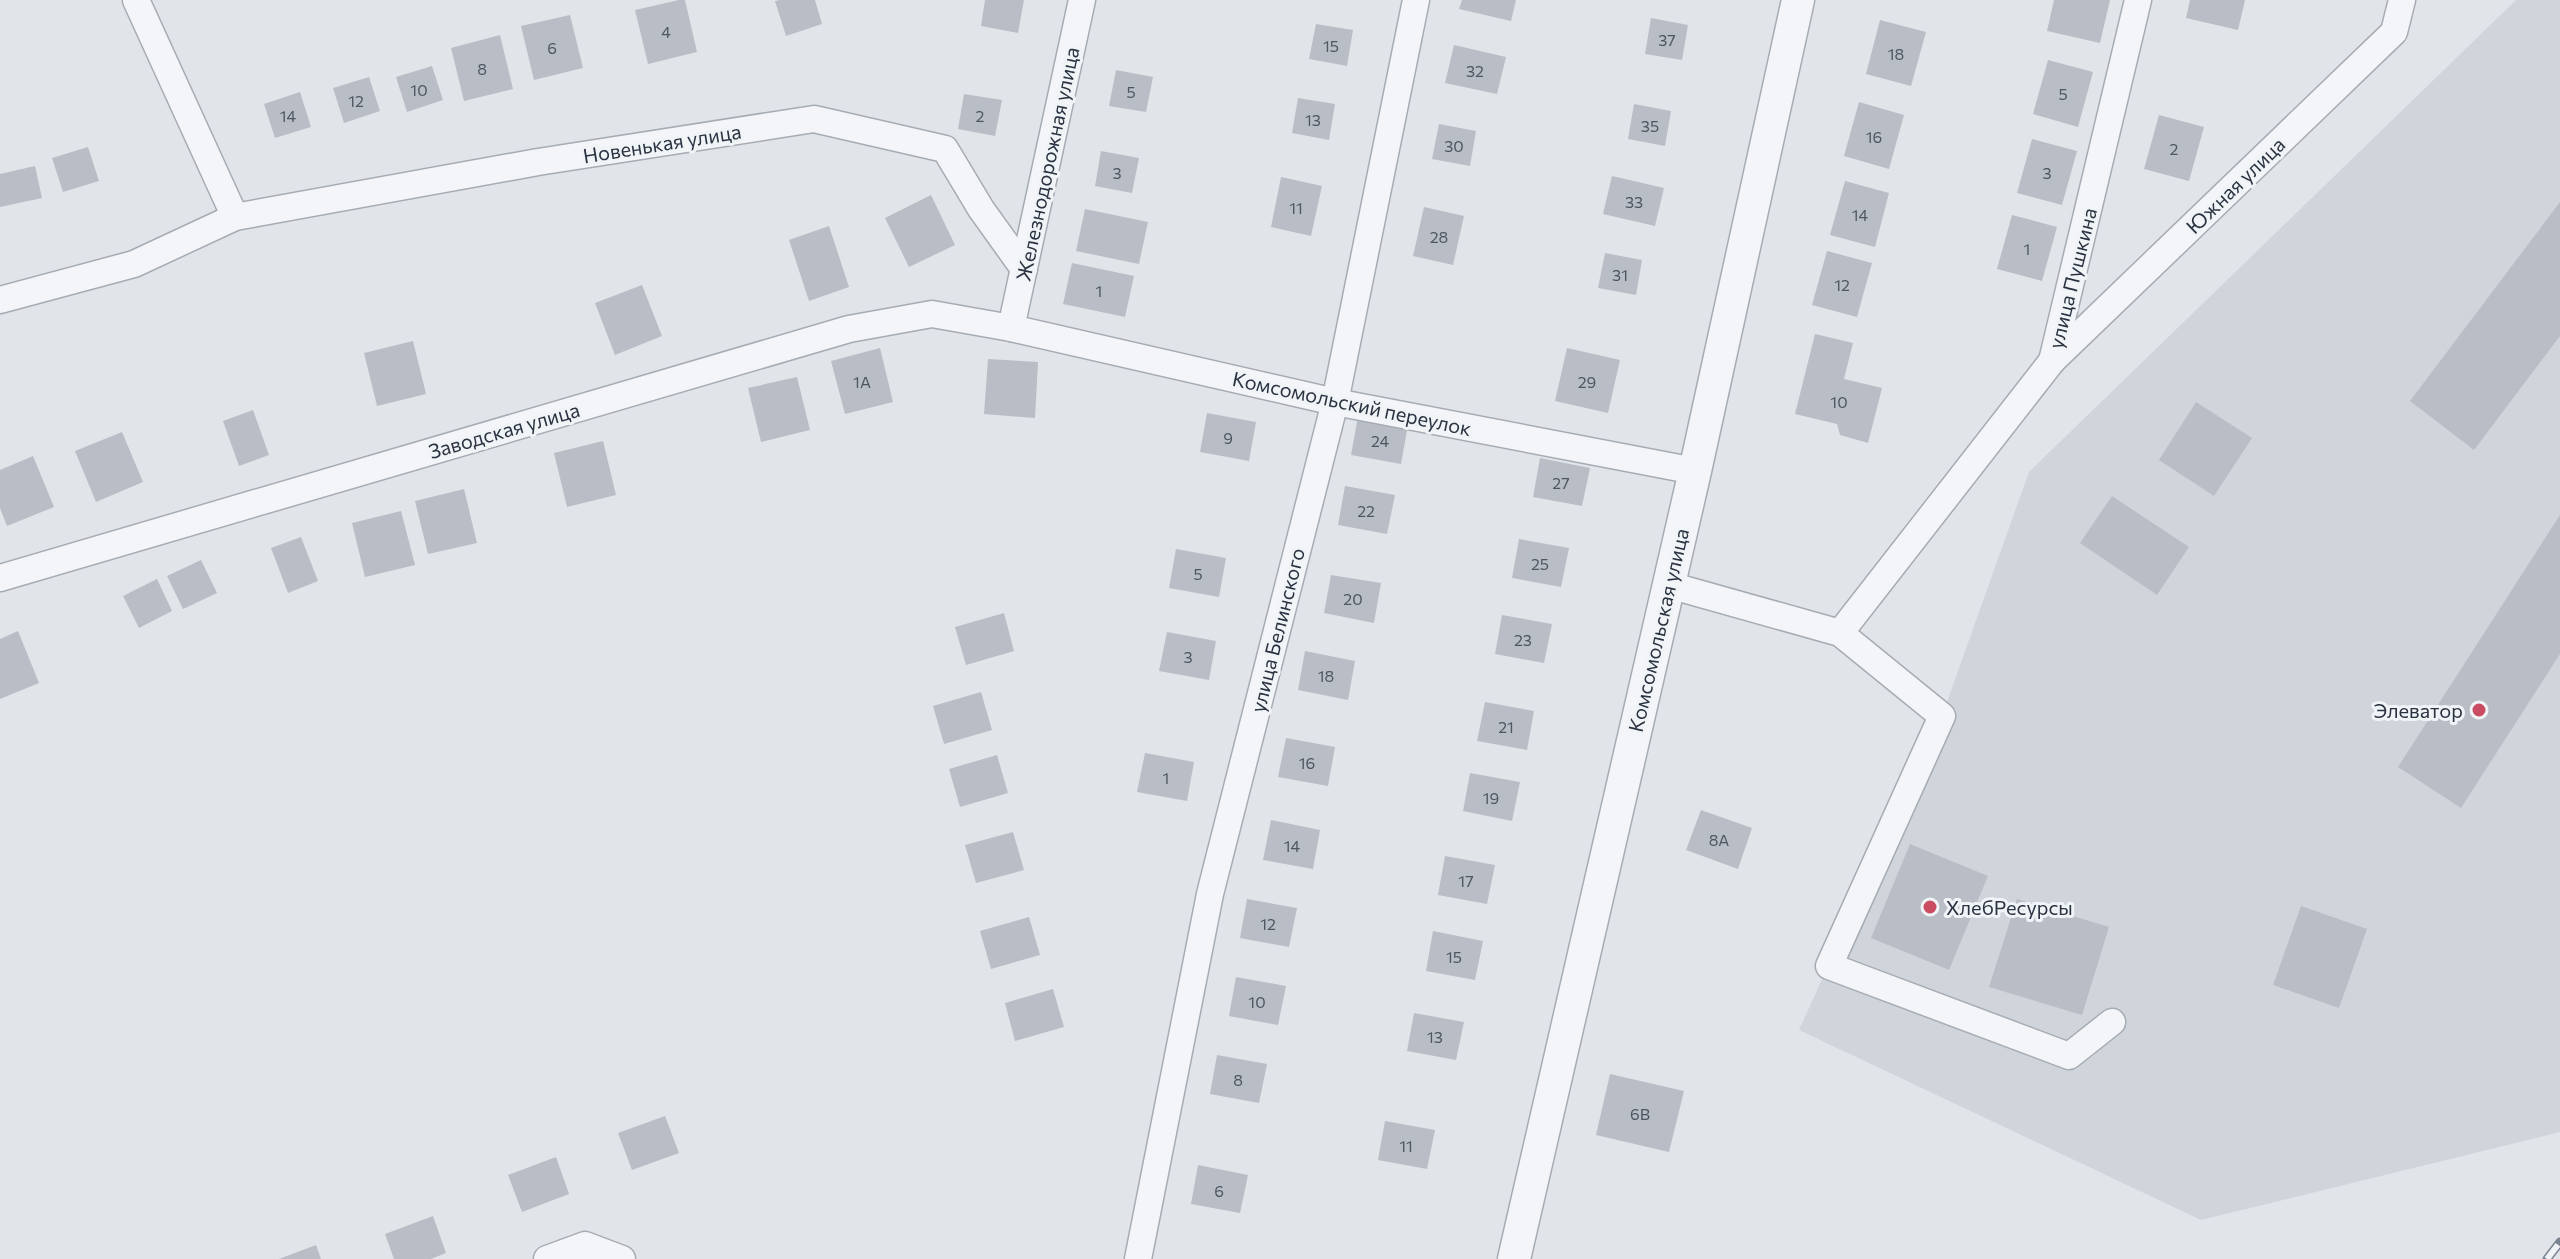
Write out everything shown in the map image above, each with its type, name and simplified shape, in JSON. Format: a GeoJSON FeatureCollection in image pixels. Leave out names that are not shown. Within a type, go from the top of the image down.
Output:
{"type":"FeatureCollection","features":[{"type":"Feature","properties":{"kind":"street"},"geometry":{"type":"LineString","coordinates":[[136,0],[235,217]]}},
{"type":"Feature","properties":{"kind":"street","name":"Железнодорожная улица"},"geometry":{"type":"LineString","coordinates":[[1011,328],[1082,0]]}},
{"type":"Feature","properties":{"kind":"street","name":"улица Белинского"},"geometry":{"type":"LineString","coordinates":[[1138,1259],[1210,894],[1335,402],[1416,0]]}},
{"type":"Feature","properties":{"kind":"street","name":"Комсомольская улица"},"geometry":{"type":"LineString","coordinates":[[1514,1259],[1695,471],[1798,0]]}},
{"type":"Feature","properties":{"kind":"street","name":"улица Пушкина"},"geometry":{"type":"LineString","coordinates":[[1840,633],[2052,361],[2138,0]]}},
{"type":"Feature","properties":{"kind":"street","name":"Южная улица"},"geometry":{"type":"LineString","coordinates":[[2052,361],[2394,32],[2402,0]]}},
{"type":"Feature","properties":{"kind":"street","name":"Новенькая улица"},"geometry":{"type":"LineString","coordinates":[[0,300],[134,264],[235,217],[538,162],[814,119],[945,149],[981,209],[1024,269]]}},
{"type":"Feature","properties":{"kind":"street","name":"Заводская улица"},"geometry":{"type":"LineString","coordinates":[[0,578],[849,329],[932,314],[1011,328]]}},
{"type":"Feature","properties":{"kind":"street","name":"Комсомольский переулок"},"geometry":{"type":"LineString","coordinates":[[1011,328],[1335,402],[1695,471]]}},
{"type":"Feature","properties":{"kind":"street"},"geometry":{"type":"LineString","coordinates":[[1669,585],[1840,633],[1942,716],[1829,966],[2069,1056],[2112,1022]]}},
{"type":"Feature","properties":{"kind":"street"},"geometry":{"type":"LineString","coordinates":[[547,1259],[585,1245],[622,1259]]}},
{"type":"Feature","properties":{"kind":"shaded area"},"geometry":{"type":"Polygon","coordinates":[[[2516,0],[2560,0],[2560,1132],[2201,1220],[1799,1030],[1942,716],[2029,472],[2516,0]]]}},
{"type":"Feature","properties":{"kind":"building"},"geometry":{"type":"Polygon","coordinates":[[[685,0],[697,52],[648,64],[635,10],[685,0]]]}},
{"type":"Feature","properties":{"kind":"building"},"geometry":{"type":"Polygon","coordinates":[[[815,0],[822,24],[786,36],[775,1],[815,0]]]}},
{"type":"Feature","properties":{"kind":"building"},"geometry":{"type":"Polygon","coordinates":[[[985,0],[1024,0],[1018,33],[981,26],[985,0]]]}},
{"type":"Feature","properties":{"kind":"building"},"geometry":{"type":"Polygon","coordinates":[[[1462,0],[1516,0],[1511,21],[1459,9],[1462,0]]]}},
{"type":"Feature","properties":{"kind":"building"},"geometry":{"type":"Polygon","coordinates":[[[2054,0],[2110,0],[2100,43],[2047,31],[2054,0]]]}},
{"type":"Feature","properties":{"kind":"building"},"geometry":{"type":"Polygon","coordinates":[[[2190,0],[2245,0],[2238,30],[2186,18],[2190,0]]]}},
{"type":"Feature","properties":{"kind":"building"},"geometry":{"type":"Polygon","coordinates":[[[570,15],[583,68],[534,80],[521,26],[570,15]]]}},
{"type":"Feature","properties":{"kind":"building"},"geometry":{"type":"Polygon","coordinates":[[[1651,18],[1688,25],[1682,60],[1645,54],[1651,18]]]}},
{"type":"Feature","properties":{"kind":"building"},"geometry":{"type":"Polygon","coordinates":[[[1880,20],[1926,32],[1911,86],[1866,74],[1880,20]]]}},
{"type":"Feature","properties":{"kind":"building"},"geometry":{"type":"Polygon","coordinates":[[[1316,24],[1353,30],[1347,66],[1309,59],[1316,24]]]}},
{"type":"Feature","properties":{"kind":"building"},"geometry":{"type":"Polygon","coordinates":[[[500,35],[513,89],[464,101],[451,48],[500,35]]]}},
{"type":"Feature","properties":{"kind":"building"},"geometry":{"type":"Polygon","coordinates":[[[1454,45],[1506,57],[1497,94],[1445,83],[1454,45]]]}},
{"type":"Feature","properties":{"kind":"building"},"geometry":{"type":"Polygon","coordinates":[[[2048,60],[2093,72],[2078,127],[2033,114],[2048,60]]]}},
{"type":"Feature","properties":{"kind":"building"},"geometry":{"type":"Polygon","coordinates":[[[432,66],[443,100],[407,112],[396,77],[432,66]]]}},
{"type":"Feature","properties":{"kind":"building"},"geometry":{"type":"Polygon","coordinates":[[[1116,70],[1153,77],[1146,112],[1109,106],[1116,70]]]}},
{"type":"Feature","properties":{"kind":"building"},"geometry":{"type":"Polygon","coordinates":[[[369,77],[380,111],[344,123],[333,88],[369,77]]]}},
{"type":"Feature","properties":{"kind":"building"},"geometry":{"type":"Polygon","coordinates":[[[300,92],[311,127],[275,138],[264,104],[300,92]]]}},
{"type":"Feature","properties":{"kind":"building"},"geometry":{"type":"Polygon","coordinates":[[[964,94],[1002,100],[995,136],[958,129],[964,94]]]}},
{"type":"Feature","properties":{"kind":"building"},"geometry":{"type":"Polygon","coordinates":[[[1298,98],[1335,104],[1329,140],[1292,133],[1298,98]]]}},
{"type":"Feature","properties":{"kind":"building"},"geometry":{"type":"Polygon","coordinates":[[[1859,102],[1904,115],[1889,169],[1844,156],[1859,102]]]}},
{"type":"Feature","properties":{"kind":"building"},"geometry":{"type":"Polygon","coordinates":[[[1634,104],[1671,111],[1665,146],[1628,139],[1634,104]]]}},
{"type":"Feature","properties":{"kind":"building"},"geometry":{"type":"Polygon","coordinates":[[[2159,115],[2204,127],[2189,181],[2144,169],[2159,115]]]}},
{"type":"Feature","properties":{"kind":"building"},"geometry":{"type":"Polygon","coordinates":[[[1439,124],[1476,131],[1470,166],[1432,159],[1439,124]]]}},
{"type":"Feature","properties":{"kind":"building"},"geometry":{"type":"Polygon","coordinates":[[[2032,139],[2077,151],[2062,205],[2017,193],[2032,139]]]}},
{"type":"Feature","properties":{"kind":"building"},"geometry":{"type":"Polygon","coordinates":[[[88,147],[99,181],[63,192],[52,158],[88,147]]]}},
{"type":"Feature","properties":{"kind":"building"},"geometry":{"type":"Polygon","coordinates":[[[1101,151],[1139,158],[1132,193],[1095,186],[1101,151]]]}},
{"type":"Feature","properties":{"kind":"building"},"geometry":{"type":"Polygon","coordinates":[[[35,166],[42,198],[0,207],[0,174],[35,166]]]}},
{"type":"Feature","properties":{"kind":"building"},"geometry":{"type":"Polygon","coordinates":[[[1612,176],[1664,188],[1655,226],[1603,214],[1612,176]]]}},
{"type":"Feature","properties":{"kind":"building"},"geometry":{"type":"Polygon","coordinates":[[[1281,177],[1322,186],[1311,236],[1271,227],[1281,177]]]}},
{"type":"Feature","properties":{"kind":"building"},"geometry":{"type":"Polygon","coordinates":[[[1845,181],[1889,193],[1875,247],[1830,235],[1845,181]]]}},
{"type":"Feature","properties":{"kind":"building"},"geometry":{"type":"Polygon","coordinates":[[[931,195],[955,245],[909,267],[885,218],[931,195]]]}},
{"type":"Feature","properties":{"kind":"building"},"geometry":{"type":"Polygon","coordinates":[[[2560,202],[2560,336],[2474,450],[2410,401],[2560,202]]]}},
{"type":"Feature","properties":{"kind":"building"},"geometry":{"type":"Polygon","coordinates":[[[1424,207],[1464,216],[1453,265],[1413,256],[1424,207]]]}},
{"type":"Feature","properties":{"kind":"building"},"geometry":{"type":"Polygon","coordinates":[[[1085,209],[1148,222],[1139,264],[1076,251],[1085,209]]]}},
{"type":"Feature","properties":{"kind":"building"},"geometry":{"type":"Polygon","coordinates":[[[2012,215],[2057,227],[2042,281],[1997,269],[2012,215]]]}},
{"type":"Feature","properties":{"kind":"building"},"geometry":{"type":"Polygon","coordinates":[[[829,226],[849,287],[809,301],[789,240],[829,226]]]}},
{"type":"Feature","properties":{"kind":"building"},"geometry":{"type":"Polygon","coordinates":[[[1827,251],[1872,263],[1857,317],[1812,305],[1827,251]]]}},
{"type":"Feature","properties":{"kind":"building"},"geometry":{"type":"Polygon","coordinates":[[[1605,253],[1642,260],[1636,295],[1598,288],[1605,253]]]}},
{"type":"Feature","properties":{"kind":"building"},"geometry":{"type":"Polygon","coordinates":[[[1072,263],[1134,276],[1125,317],[1063,304],[1072,263]]]}},
{"type":"Feature","properties":{"kind":"building"},"geometry":{"type":"Polygon","coordinates":[[[642,285],[662,336],[615,355],[595,303],[642,285]]]}},
{"type":"Feature","properties":{"kind":"building"},"geometry":{"type":"Polygon","coordinates":[[[1815,334],[1853,343],[1844,379],[1882,388],[1868,443],[1840,435],[1837,424],[1795,414],[1815,334]]]}},
{"type":"Feature","properties":{"kind":"building"},"geometry":{"type":"Polygon","coordinates":[[[413,341],[426,394],[377,406],[364,353],[413,341]]]}},
{"type":"Feature","properties":{"kind":"building"},"geometry":{"type":"Polygon","coordinates":[[[880,348],[893,402],[845,414],[831,361],[880,348]]]}},
{"type":"Feature","properties":{"kind":"building"},"geometry":{"type":"Polygon","coordinates":[[[1567,348],[1620,360],[1608,413],[1555,401],[1567,348]]]}},
{"type":"Feature","properties":{"kind":"building"},"geometry":{"type":"Polygon","coordinates":[[[988,359],[1038,362],[1035,418],[984,414],[988,359]]]}},
{"type":"Feature","properties":{"kind":"building"},"geometry":{"type":"Polygon","coordinates":[[[797,377],[810,430],[761,442],[748,388],[797,377]]]}},
{"type":"Feature","properties":{"kind":"building"},"geometry":{"type":"Polygon","coordinates":[[[2196,402],[2252,438],[2214,496],[2159,460],[2196,402]]]}},
{"type":"Feature","properties":{"kind":"building"},"geometry":{"type":"Polygon","coordinates":[[[253,410],[269,455],[239,466],[223,421],[253,410]]]}},
{"type":"Feature","properties":{"kind":"building"},"geometry":{"type":"Polygon","coordinates":[[[1207,413],[1256,422],[1249,461],[1200,452],[1207,413]]]}},
{"type":"Feature","properties":{"kind":"building"},"geometry":{"type":"Polygon","coordinates":[[[1358,416],[1408,425],[1401,464],[1351,455],[1358,416]]]}},
{"type":"Feature","properties":{"kind":"building"},"geometry":{"type":"Polygon","coordinates":[[[122,432],[143,482],[96,502],[75,451],[122,432]]]}},
{"type":"Feature","properties":{"kind":"building"},"geometry":{"type":"Polygon","coordinates":[[[603,441],[616,495],[567,507],[554,453],[603,441]]]}},
{"type":"Feature","properties":{"kind":"building"},"geometry":{"type":"Polygon","coordinates":[[[33,456],[54,507],[7,526],[0,508],[0,470],[33,456]]]}},
{"type":"Feature","properties":{"kind":"building"},"geometry":{"type":"Polygon","coordinates":[[[1540,458],[1590,468],[1582,506],[1533,497],[1540,458]]]}},
{"type":"Feature","properties":{"kind":"building"},"geometry":{"type":"Polygon","coordinates":[[[1345,486],[1395,495],[1387,534],[1338,525],[1345,486]]]}},
{"type":"Feature","properties":{"kind":"building"},"geometry":{"type":"Polygon","coordinates":[[[464,489],[477,543],[428,554],[415,501],[464,489]]]}},
{"type":"Feature","properties":{"kind":"building"},"geometry":{"type":"Polygon","coordinates":[[[2112,496],[2189,547],[2157,595],[2080,543],[2112,496]]]}},
{"type":"Feature","properties":{"kind":"building"},"geometry":{"type":"Polygon","coordinates":[[[401,511],[415,565],[365,577],[352,523],[401,511]]]}},
{"type":"Feature","properties":{"kind":"building","name":"Элеватор"},"geometry":{"type":"Polygon","coordinates":[[[2560,515],[2560,654],[2461,808],[2398,767],[2560,515]]]}},
{"type":"Feature","properties":{"kind":"building"},"geometry":{"type":"Polygon","coordinates":[[[301,537],[318,581],[288,593],[271,548],[301,537]]]}},
{"type":"Feature","properties":{"kind":"building"},"geometry":{"type":"Polygon","coordinates":[[[1519,539],[1569,548],[1561,587],[1512,578],[1519,539]]]}},
{"type":"Feature","properties":{"kind":"building"},"geometry":{"type":"Polygon","coordinates":[[[1176,549],[1226,558],[1219,597],[1169,588],[1176,549]]]}},
{"type":"Feature","properties":{"kind":"building"},"geometry":{"type":"Polygon","coordinates":[[[201,560],[217,593],[183,609],[167,576],[201,560]]]}},
{"type":"Feature","properties":{"kind":"building"},"geometry":{"type":"Polygon","coordinates":[[[1331,575],[1381,583],[1374,623],[1324,613],[1331,575]]]}},
{"type":"Feature","properties":{"kind":"building"},"geometry":{"type":"Polygon","coordinates":[[[157,579],[172,611],[139,628],[123,596],[157,579]]]}},
{"type":"Feature","properties":{"kind":"building"},"geometry":{"type":"Polygon","coordinates":[[[1004,613],[1014,651],[966,665],[955,627],[1004,613]]]}},
{"type":"Feature","properties":{"kind":"building"},"geometry":{"type":"Polygon","coordinates":[[[1502,615],[1552,624],[1544,663],[1495,654],[1502,615]]]}},
{"type":"Feature","properties":{"kind":"building"},"geometry":{"type":"Polygon","coordinates":[[[18,631],[39,683],[0,699],[0,639],[18,631]]]}},
{"type":"Feature","properties":{"kind":"building"},"geometry":{"type":"Polygon","coordinates":[[[1167,632],[1216,641],[1209,680],[1159,671],[1167,632]]]}},
{"type":"Feature","properties":{"kind":"building"},"geometry":{"type":"Polygon","coordinates":[[[1305,651],[1355,661],[1348,700],[1298,690],[1305,651]]]}},
{"type":"Feature","properties":{"kind":"building"},"geometry":{"type":"Polygon","coordinates":[[[981,692],[992,730],[944,744],[933,706],[981,692]]]}},
{"type":"Feature","properties":{"kind":"building"},"geometry":{"type":"Polygon","coordinates":[[[1485,702],[1534,711],[1527,750],[1477,741],[1485,702]]]}},
{"type":"Feature","properties":{"kind":"building"},"geometry":{"type":"Polygon","coordinates":[[[1286,738],[1335,747],[1328,786],[1278,777],[1286,738]]]}},
{"type":"Feature","properties":{"kind":"building"},"geometry":{"type":"Polygon","coordinates":[[[1145,753],[1194,762],[1187,801],[1137,792],[1145,753]]]}},
{"type":"Feature","properties":{"kind":"building"},"geometry":{"type":"Polygon","coordinates":[[[997,755],[1008,793],[960,807],[949,769],[997,755]]]}},
{"type":"Feature","properties":{"kind":"building"},"geometry":{"type":"Polygon","coordinates":[[[1470,773],[1520,782],[1512,821],[1463,811],[1470,773]]]}},
{"type":"Feature","properties":{"kind":"building"},"geometry":{"type":"Polygon","coordinates":[[[1701,810],[1752,828],[1738,869],[1686,850],[1701,810]]]}},
{"type":"Feature","properties":{"kind":"building"},"geometry":{"type":"Polygon","coordinates":[[[1271,820],[1320,830],[1313,869],[1263,860],[1271,820]]]}},
{"type":"Feature","properties":{"kind":"building"},"geometry":{"type":"Polygon","coordinates":[[[1013,832],[1024,870],[976,883],[965,845],[1013,832]]]}},
{"type":"Feature","properties":{"kind":"building","name":"ХлебРесурсы"},"geometry":{"type":"Polygon","coordinates":[[[1910,844],[1988,876],[1949,970],[1871,938],[1910,844]]]}},
{"type":"Feature","properties":{"kind":"building"},"geometry":{"type":"Polygon","coordinates":[[[1445,856],[1495,865],[1487,904],[1438,895],[1445,856]]]}},
{"type":"Feature","properties":{"kind":"building"},"geometry":{"type":"Polygon","coordinates":[[[1247,899],[1297,908],[1289,947],[1240,938],[1247,899]]]}},
{"type":"Feature","properties":{"kind":"building"},"geometry":{"type":"Polygon","coordinates":[[[2017,899],[2109,927],[2082,1015],[1989,987],[2017,899]]]}},
{"type":"Feature","properties":{"kind":"building"},"geometry":{"type":"Polygon","coordinates":[[[2301,906],[2367,929],[2339,1008],[2273,985],[2301,906]]]}},
{"type":"Feature","properties":{"kind":"building"},"geometry":{"type":"Polygon","coordinates":[[[1029,917],[1040,955],[991,969],[980,931],[1029,917]]]}},
{"type":"Feature","properties":{"kind":"building"},"geometry":{"type":"Polygon","coordinates":[[[1433,931],[1483,941],[1475,980],[1426,971],[1433,931]]]}},
{"type":"Feature","properties":{"kind":"building"},"geometry":{"type":"Polygon","coordinates":[[[1236,977],[1286,986],[1278,1025],[1229,1016],[1236,977]]]}},
{"type":"Feature","properties":{"kind":"building"},"geometry":{"type":"Polygon","coordinates":[[[1053,989],[1064,1027],[1015,1041],[1005,1003],[1053,989]]]}},
{"type":"Feature","properties":{"kind":"building"},"geometry":{"type":"Polygon","coordinates":[[[1414,1013],[1464,1022],[1456,1060],[1407,1051],[1414,1013]]]}},
{"type":"Feature","properties":{"kind":"building"},"geometry":{"type":"Polygon","coordinates":[[[1217,1055],[1267,1064],[1259,1103],[1210,1094],[1217,1055]]]}},
{"type":"Feature","properties":{"kind":"building"},"geometry":{"type":"Polygon","coordinates":[[[1610,1074],[1684,1091],[1669,1152],[1596,1135],[1610,1074]]]}},
{"type":"Feature","properties":{"kind":"building"},"geometry":{"type":"Polygon","coordinates":[[[665,1116],[679,1153],[632,1170],[618,1133],[665,1116]]]}},
{"type":"Feature","properties":{"kind":"building"},"geometry":{"type":"Polygon","coordinates":[[[1385,1121],[1435,1130],[1427,1169],[1378,1160],[1385,1121]]]}},
{"type":"Feature","properties":{"kind":"building"},"geometry":{"type":"Polygon","coordinates":[[[556,1157],[569,1194],[522,1212],[508,1175],[556,1157]]]}},
{"type":"Feature","properties":{"kind":"building"},"geometry":{"type":"Polygon","coordinates":[[[1198,1165],[1248,1175],[1240,1213],[1191,1204],[1198,1165]]]}},
{"type":"Feature","properties":{"kind":"building"},"geometry":{"type":"Polygon","coordinates":[[[433,1216],[446,1253],[431,1259],[394,1259],[385,1234],[433,1216]]]}},
{"type":"Feature","properties":{"kind":"building"},"geometry":{"type":"Polygon","coordinates":[[[316,1245],[321,1259],[279,1259],[316,1245]]]}},
{"type":"Feature","properties":{"kind":"railway"},"geometry":{"type":"LineString","coordinates":[[2547,1259],[2560,1242]]}},
{"type":"Feature","properties":{"kind":"place","name":"Элеватор"},"geometry":{"type":"Point","coordinates":[2479,710]}},
{"type":"Feature","properties":{"kind":"place","name":"ХлебРесурсы"},"geometry":{"type":"Point","coordinates":[1930,907]}}]}
